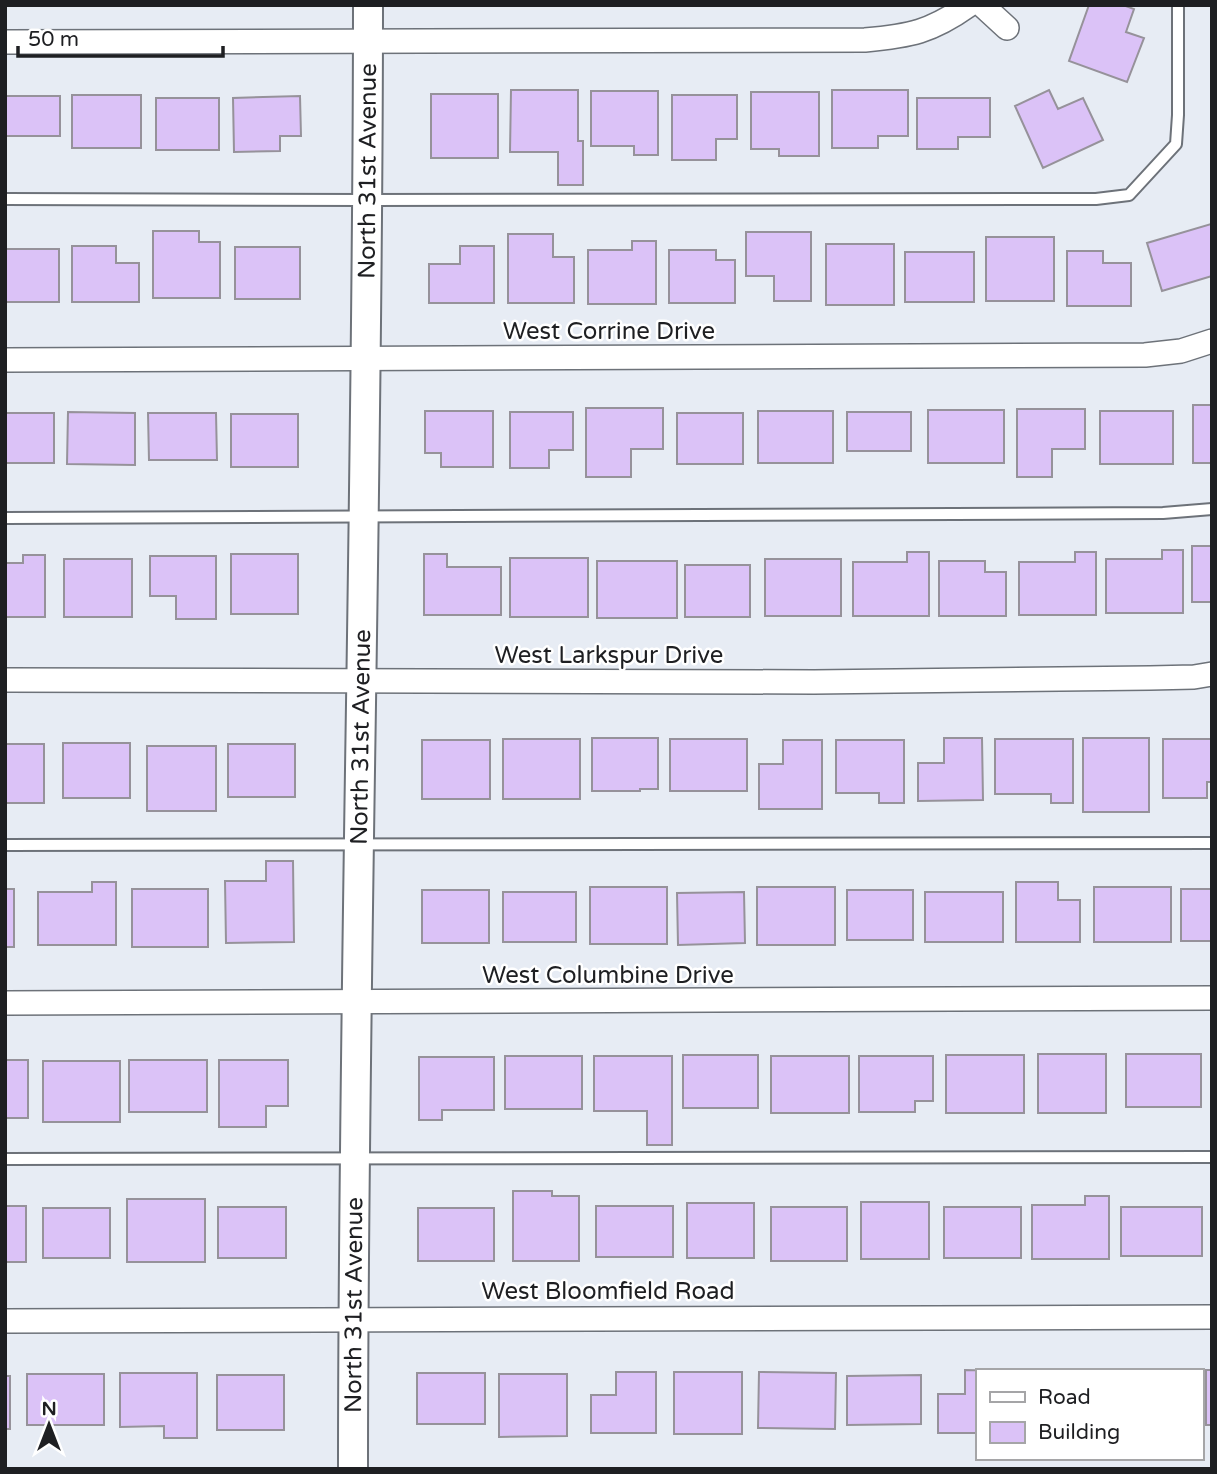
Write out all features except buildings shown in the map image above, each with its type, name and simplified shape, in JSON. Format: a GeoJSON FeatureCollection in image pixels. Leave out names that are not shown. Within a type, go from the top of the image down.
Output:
{"type":"FeatureCollection","features":[{"type":"Feature","properties":{"kind":"street","name":"North 31st Avenue"},"geometry":{"type":"LineString","coordinates":[[353,1469],[368,5]]}},
{"type":"Feature","properties":{"kind":"street"},"geometry":{"type":"LineString","coordinates":[[5,42],[865,40],[899,37],[926,30],[951,18],[969,5]]}},
{"type":"Feature","properties":{"kind":"street"},"geometry":{"type":"LineString","coordinates":[[982,5],[1007,28]]}},
{"type":"Feature","properties":{"kind":"street","name":"West Corrine Drive"},"geometry":{"type":"LineString","coordinates":[[5,360],[1145,355],[1181,351],[1212,341]]}},
{"type":"Feature","properties":{"kind":"street","name":"West Larkspur Drive"},"geometry":{"type":"LineString","coordinates":[[5,680],[841,681],[1150,678],[1212,674]]}},
{"type":"Feature","properties":{"kind":"street","name":"West Columbine Drive"},"geometry":{"type":"LineString","coordinates":[[5,1003],[1212,998]]}},
{"type":"Feature","properties":{"kind":"street","name":"West Bloomfield Road"},"geometry":{"type":"LineString","coordinates":[[5,1321],[1212,1317]]}},
{"type":"Feature","properties":{"kind":"lane"},"geometry":{"type":"LineString","coordinates":[[5,199],[1096,199],[1129,195],[1176,144],[1178,5]]}},
{"type":"Feature","properties":{"kind":"lane"},"geometry":{"type":"LineString","coordinates":[[5,518],[1149,513],[1212,509]]}},
{"type":"Feature","properties":{"kind":"lane"},"geometry":{"type":"LineString","coordinates":[[5,845],[1212,843]]}},
{"type":"Feature","properties":{"kind":"lane"},"geometry":{"type":"LineString","coordinates":[[5,1160],[1212,1157]]}}]}
